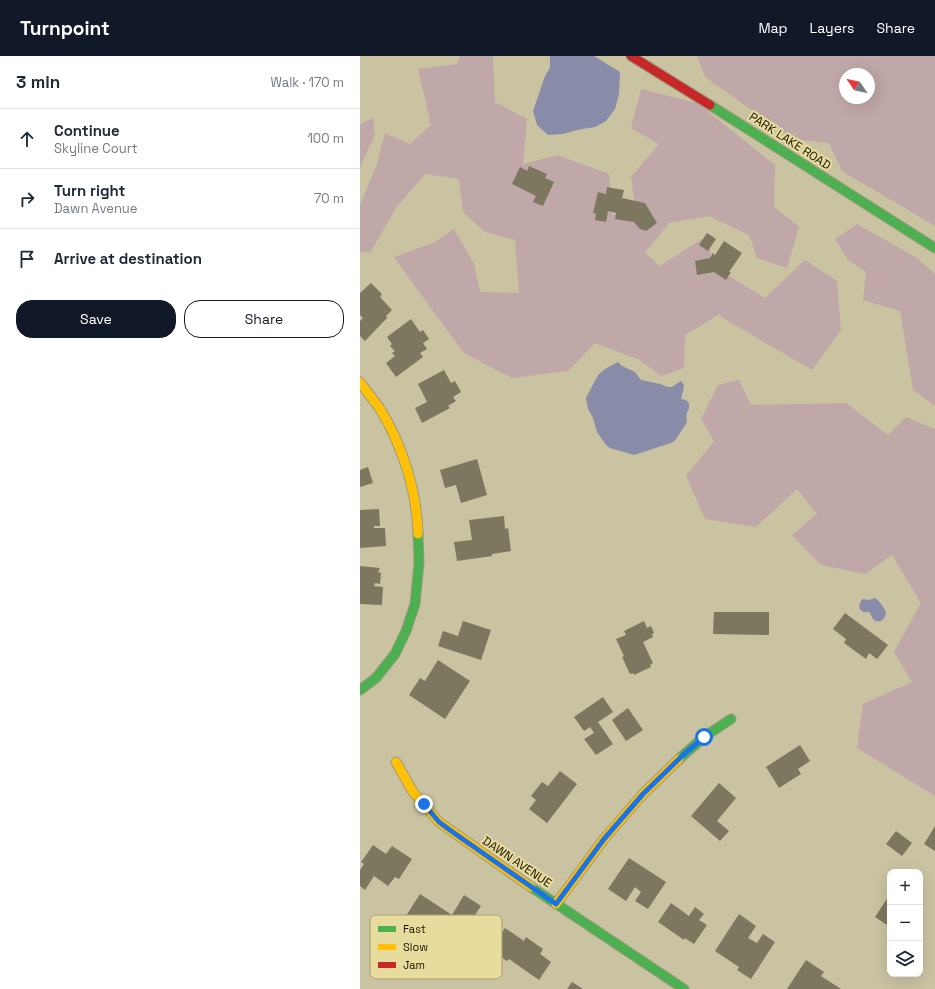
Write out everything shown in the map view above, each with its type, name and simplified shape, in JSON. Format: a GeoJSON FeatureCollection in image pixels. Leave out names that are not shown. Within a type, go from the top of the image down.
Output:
{"type":"FeatureCollection","features":[{"type":"Feature","properties":{"kind":"street","name":"PARK LAKE ROAD"},"geometry":{"type":"LineString","coordinates":[[632,56],[935,248]]}},
{"type":"Feature","properties":{"kind":"street"},"geometry":{"type":"LineString","coordinates":[[360,382],[380,410],[395,438],[405,462],[413,494],[418,526],[419,564],[415,604],[406,631],[395,654],[376,678],[360,690]]}},
{"type":"Feature","properties":{"kind":"street"},"geometry":{"type":"LineString","coordinates":[[556,904],[604,839],[643,794],[704,737],[731,719]]}},
{"type":"Feature","properties":{"kind":"street","name":"DAWN AVENUE"},"geometry":{"type":"LineString","coordinates":[[396,762],[413,792],[439,822],[556,904],[684,989]]}},
{"type":"Feature","properties":{"kind":"shaded area"},"geometry":{"type":"Polygon","coordinates":[[[460,56],[493,56],[495,102],[527,119],[523,164],[557,155],[609,174],[612,215],[636,213],[631,177],[659,144],[631,128],[641,89],[697,103],[775,165],[774,207],[799,227],[787,268],[757,258],[749,235],[709,216],[669,223],[645,253],[660,266],[705,237],[716,268],[765,298],[805,260],[837,281],[841,330],[812,370],[718,315],[685,335],[684,368],[661,376],[640,360],[595,343],[568,371],[512,378],[464,353],[394,257],[433,243],[454,229],[474,264],[480,292],[519,293],[515,240],[485,232],[463,212],[459,179],[425,174],[396,208],[370,253],[360,252],[360,205],[377,164],[385,133],[410,144],[431,125],[418,69],[457,64],[460,56]]]}},
{"type":"Feature","properties":{"kind":"shaded area"},"geometry":{"type":"Polygon","coordinates":[[[697,56],[935,56],[935,226],[842,171],[829,143],[793,139],[705,77],[697,56]]]}},
{"type":"Feature","properties":{"kind":"shaded area"},"geometry":{"type":"Polygon","coordinates":[[[373,118],[375,135],[360,167],[360,124],[373,118]]]}},
{"type":"Feature","properties":{"kind":"shaded area"},"geometry":{"type":"Polygon","coordinates":[[[857,224],[917,258],[935,274],[935,406],[913,390],[900,311],[863,300],[866,272],[848,260],[835,239],[857,224]]]}},
{"type":"Feature","properties":{"kind":"shaded area"},"geometry":{"type":"Polygon","coordinates":[[[739,380],[751,405],[846,403],[888,435],[906,417],[935,429],[935,796],[857,748],[863,704],[912,682],[894,652],[921,603],[892,555],[865,574],[821,565],[792,535],[817,514],[797,489],[756,527],[705,519],[686,476],[714,441],[701,419],[718,385],[739,380]]]}},
{"type":"Feature","properties":{"kind":"water"},"geometry":{"type":"Polygon","coordinates":[[[550,56],[594,56],[620,72],[619,94],[615,109],[606,121],[595,127],[563,134],[548,135],[537,125],[533,111],[545,76],[550,68],[550,56]]]}},
{"type":"Feature","properties":{"kind":"water"},"geometry":{"type":"Polygon","coordinates":[[[618,362],[622,366],[635,372],[641,380],[668,387],[672,387],[681,381],[684,385],[681,399],[686,400],[689,403],[689,409],[686,415],[687,422],[673,442],[634,455],[610,448],[606,445],[597,432],[593,418],[588,409],[586,398],[598,375],[605,369],[618,362]]]}},
{"type":"Feature","properties":{"kind":"water"},"geometry":{"type":"Polygon","coordinates":[[[875,598],[880,602],[886,612],[885,617],[880,621],[875,621],[870,613],[860,610],[860,604],[863,599],[869,600],[875,598]]]}},
{"type":"Feature","properties":{"kind":"building"},"geometry":{"type":"Polygon","coordinates":[[[529,166],[547,174],[545,178],[554,182],[543,206],[533,202],[536,196],[512,184],[520,167],[527,171],[529,166]]]}},
{"type":"Feature","properties":{"kind":"building"},"geometry":{"type":"Polygon","coordinates":[[[607,187],[624,190],[622,198],[645,203],[657,223],[646,231],[640,229],[634,222],[615,219],[616,213],[608,211],[606,222],[595,220],[596,214],[593,213],[598,192],[606,194],[607,187]]]}},
{"type":"Feature","properties":{"kind":"building"},"geometry":{"type":"Polygon","coordinates":[[[707,233],[716,239],[708,251],[699,245],[707,233]]]}},
{"type":"Feature","properties":{"kind":"building"},"geometry":{"type":"Polygon","coordinates":[[[724,241],[742,253],[729,272],[731,272],[726,280],[714,272],[697,275],[695,261],[710,258],[713,253],[715,255],[724,241]]]}},
{"type":"Feature","properties":{"kind":"building"},"geometry":{"type":"Polygon","coordinates":[[[371,283],[382,294],[380,297],[392,310],[386,316],[387,318],[365,341],[360,336],[360,321],[363,318],[360,315],[360,293],[371,283]]]}},
{"type":"Feature","properties":{"kind":"building"},"geometry":{"type":"Polygon","coordinates":[[[411,319],[420,332],[423,330],[429,339],[423,343],[427,349],[420,353],[423,357],[396,377],[386,363],[395,356],[392,353],[395,351],[390,346],[392,344],[387,337],[411,319]]]}},
{"type":"Feature","properties":{"kind":"building"},"geometry":{"type":"Polygon","coordinates":[[[444,370],[451,383],[455,381],[461,392],[453,397],[456,401],[448,406],[450,408],[422,423],[415,408],[427,402],[418,384],[444,370]]]}},
{"type":"Feature","properties":{"kind":"building"},"geometry":{"type":"Polygon","coordinates":[[[477,459],[487,495],[461,503],[456,485],[445,488],[440,470],[477,459]]]}},
{"type":"Feature","properties":{"kind":"building"},"geometry":{"type":"Polygon","coordinates":[[[368,467],[373,483],[360,487],[360,470],[368,467]]]}},
{"type":"Feature","properties":{"kind":"building"},"geometry":{"type":"Polygon","coordinates":[[[379,509],[380,526],[374,526],[374,528],[385,528],[386,546],[360,548],[360,510],[379,509]]]}},
{"type":"Feature","properties":{"kind":"building"},"geometry":{"type":"Polygon","coordinates":[[[504,516],[505,529],[508,528],[511,551],[492,554],[492,556],[457,561],[454,542],[472,540],[469,520],[504,516]]]}},
{"type":"Feature","properties":{"kind":"building"},"geometry":{"type":"Polygon","coordinates":[[[360,566],[380,568],[378,572],[381,573],[380,584],[375,583],[374,586],[383,587],[382,605],[360,604],[360,566]]]}},
{"type":"Feature","properties":{"kind":"building"},"geometry":{"type":"Polygon","coordinates":[[[714,612],[769,612],[769,635],[713,634],[714,612]]]}},
{"type":"Feature","properties":{"kind":"building"},"geometry":{"type":"Polygon","coordinates":[[[845,613],[888,645],[877,659],[869,653],[866,659],[844,643],[846,639],[833,629],[845,613]]]}},
{"type":"Feature","properties":{"kind":"building"},"geometry":{"type":"Polygon","coordinates":[[[463,621],[491,630],[481,660],[438,646],[443,631],[458,636],[463,621]]]}},
{"type":"Feature","properties":{"kind":"building"},"geometry":{"type":"Polygon","coordinates":[[[644,621],[647,628],[651,626],[654,633],[652,634],[653,637],[643,642],[653,663],[650,665],[651,667],[634,675],[633,673],[630,674],[616,639],[626,635],[624,631],[644,621]]]}},
{"type":"Feature","properties":{"kind":"building"},"geometry":{"type":"Polygon","coordinates":[[[438,660],[470,681],[445,719],[409,695],[420,678],[425,681],[438,660]]]}},
{"type":"Feature","properties":{"kind":"building"},"geometry":{"type":"Polygon","coordinates":[[[603,697],[613,712],[598,722],[613,744],[596,755],[584,739],[594,733],[590,727],[584,731],[574,717],[603,697]]]}},
{"type":"Feature","properties":{"kind":"building"},"geometry":{"type":"Polygon","coordinates":[[[628,708],[643,730],[626,741],[612,720],[628,708]]]}},
{"type":"Feature","properties":{"kind":"building"},"geometry":{"type":"Polygon","coordinates":[[[800,745],[810,761],[798,769],[801,774],[779,788],[766,767],[800,745]]]}},
{"type":"Feature","properties":{"kind":"building"},"geometry":{"type":"Polygon","coordinates":[[[560,771],[577,784],[547,823],[529,809],[536,800],[531,796],[542,782],[548,786],[560,771]]]}},
{"type":"Feature","properties":{"kind":"building"},"geometry":{"type":"Polygon","coordinates":[[[719,783],[736,798],[717,821],[729,831],[720,841],[691,816],[719,783]]]}},
{"type":"Feature","properties":{"kind":"building"},"geometry":{"type":"Polygon","coordinates":[[[935,826],[935,851],[924,844],[935,826]]]}},
{"type":"Feature","properties":{"kind":"building"},"geometry":{"type":"Polygon","coordinates":[[[896,831],[912,843],[902,856],[886,844],[896,831]]]}},
{"type":"Feature","properties":{"kind":"building"},"geometry":{"type":"Polygon","coordinates":[[[373,845],[386,854],[392,846],[412,859],[399,879],[395,877],[388,886],[374,876],[365,890],[360,886],[360,870],[364,864],[361,862],[373,845]]]}},
{"type":"Feature","properties":{"kind":"building"},"geometry":{"type":"Polygon","coordinates":[[[629,858],[666,882],[648,909],[635,901],[641,892],[635,887],[626,901],[608,889],[629,858]]]}},
{"type":"Feature","properties":{"kind":"building"},"geometry":{"type":"Polygon","coordinates":[[[420,894],[452,915],[407,915],[420,894]]]}},
{"type":"Feature","properties":{"kind":"building"},"geometry":{"type":"Polygon","coordinates":[[[464,895],[481,906],[475,915],[452,915],[464,895]]]}},
{"type":"Feature","properties":{"kind":"building"},"geometry":{"type":"Polygon","coordinates":[[[887,899],[887,925],[875,917],[887,899]]]}},
{"type":"Feature","properties":{"kind":"building"},"geometry":{"type":"Polygon","coordinates":[[[671,903],[689,916],[695,907],[704,914],[699,920],[707,925],[694,944],[685,938],[684,940],[658,922],[671,903]]]}},
{"type":"Feature","properties":{"kind":"building"},"geometry":{"type":"Polygon","coordinates":[[[739,914],[756,926],[748,938],[757,943],[763,934],[775,942],[751,979],[737,970],[739,967],[715,951],[739,914]]]}},
{"type":"Feature","properties":{"kind":"building"},"geometry":{"type":"Polygon","coordinates":[[[505,928],[524,941],[526,937],[543,949],[540,954],[551,962],[539,980],[509,959],[507,961],[502,958],[502,932],[505,928]]]}},
{"type":"Feature","properties":{"kind":"building"},"geometry":{"type":"Polygon","coordinates":[[[806,960],[824,972],[821,976],[841,989],[787,989],[806,960]]]}},
{"type":"Feature","properties":{"kind":"building"},"geometry":{"type":"Polygon","coordinates":[[[572,982],[583,989],[567,989],[572,982]]]}},
{"type":"Feature","properties":{"kind":"traffic: fast"},"geometry":{"type":"LineString","coordinates":[[710,105],[935,248]]}},
{"type":"Feature","properties":{"kind":"traffic: fast"},"geometry":{"type":"LineString","coordinates":[[360,690],[376,678],[395,654],[406,631],[415,604],[419,563],[418,534]]}},
{"type":"Feature","properties":{"kind":"traffic: fast"},"geometry":{"type":"LineString","coordinates":[[679,759],[704,737],[731,719]]}},
{"type":"Feature","properties":{"kind":"traffic: fast"},"geometry":{"type":"LineString","coordinates":[[531,887],[684,989]]}},
{"type":"Feature","properties":{"kind":"traffic: slow"},"geometry":{"type":"LineString","coordinates":[[360,382],[380,409],[395,437],[407,469],[411,485],[415,502],[418,534]]}},
{"type":"Feature","properties":{"kind":"traffic: slow"},"geometry":{"type":"LineString","coordinates":[[556,904],[604,839],[643,794],[679,759]]}},
{"type":"Feature","properties":{"kind":"traffic: slow"},"geometry":{"type":"LineString","coordinates":[[396,762],[413,792],[439,822],[531,887]]}},
{"type":"Feature","properties":{"kind":"traffic: jam"},"geometry":{"type":"LineString","coordinates":[[631,56],[710,105]]}},
{"type":"Feature","properties":{"kind":"route"},"geometry":{"type":"LineString","coordinates":[[424,804],[439,822],[556,904],[604,839],[643,794],[704,737]]}}]}
